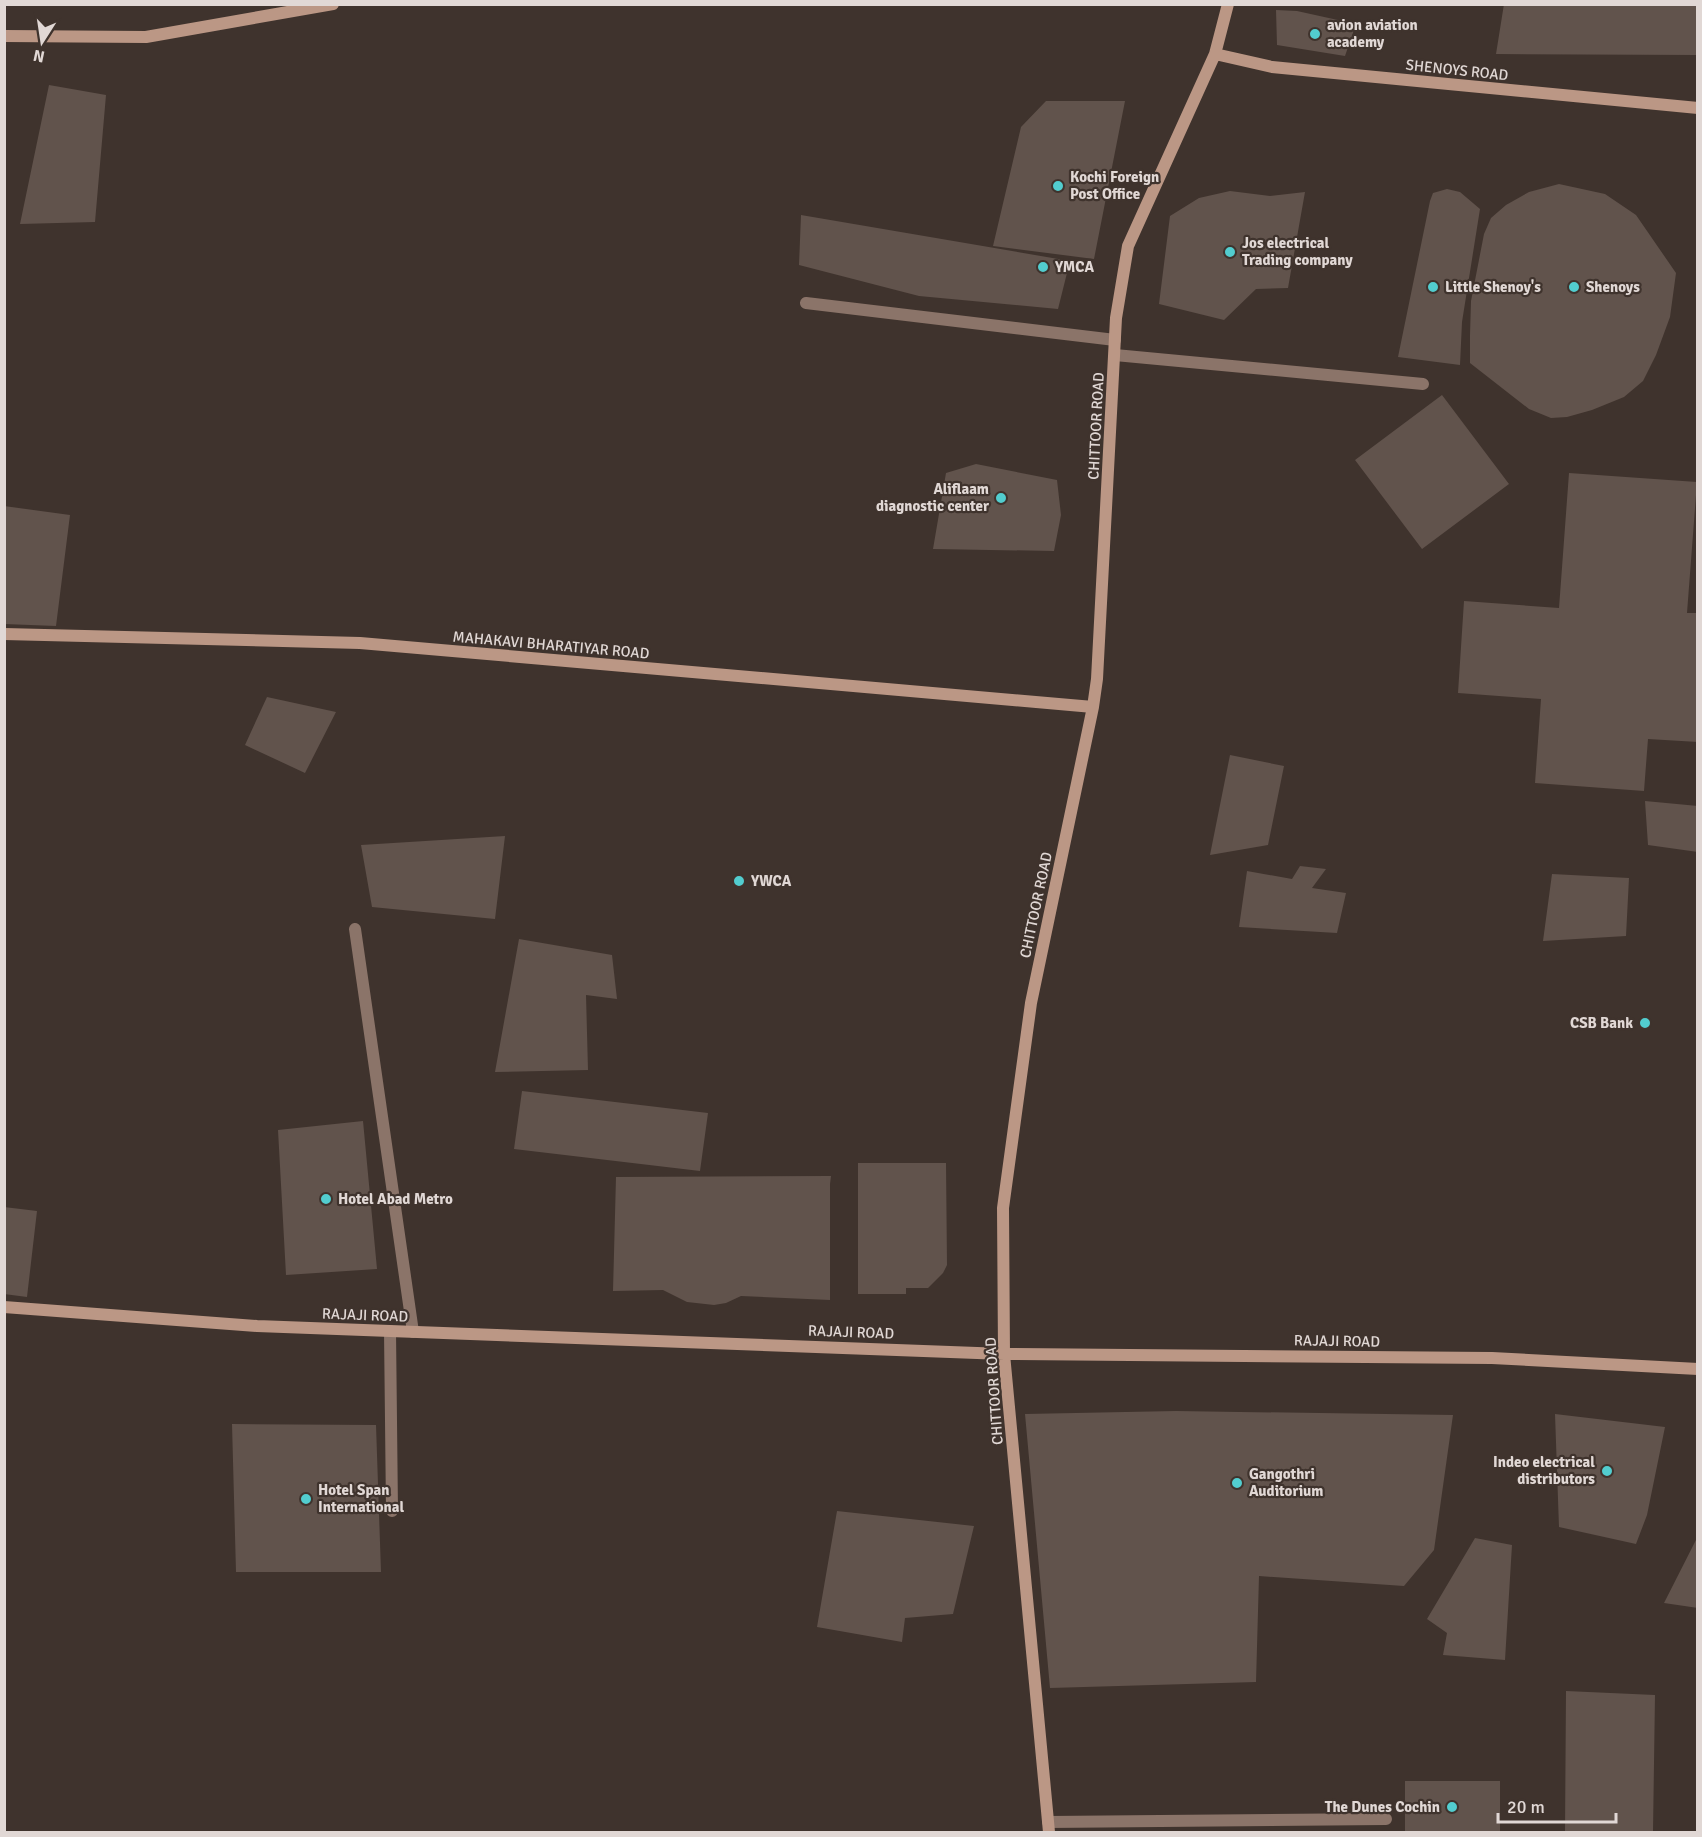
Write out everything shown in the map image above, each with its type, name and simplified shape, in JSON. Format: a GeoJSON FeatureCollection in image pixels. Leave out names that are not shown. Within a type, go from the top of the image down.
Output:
{"type":"FeatureCollection","features":[{"type":"Feature","properties":{"kind":"main road"},"geometry":{"type":"LineString","coordinates":[[4,36],[146,37],[333,4]]}},
{"type":"Feature","properties":{"kind":"main road","name":"CHITTOOR ROAD"},"geometry":{"type":"LineString","coordinates":[[1049,1827],[1004,1354],[1003,1208],[1031,1003],[1093,707],[1098,667],[1116,318],[1128,246],[1215,54],[1228,4]]}},
{"type":"Feature","properties":{"kind":"main road","name":"SHENOYS ROAD"},"geometry":{"type":"LineString","coordinates":[[1215,54],[1272,67],[1698,108]]}},
{"type":"Feature","properties":{"kind":"main road","name":"MAHAKAVI BHARATIYAR ROAD"},"geometry":{"type":"LineString","coordinates":[[4,634],[360,643],[1093,707]]}},
{"type":"Feature","properties":{"kind":"main road","name":"RAJAJI ROAD"},"geometry":{"type":"LineString","coordinates":[[4,1307],[258,1326],[1004,1354],[1492,1358],[1698,1369]]}},
{"type":"Feature","properties":{"kind":"street"},"geometry":{"type":"LineString","coordinates":[[806,303],[1115,340]]}},
{"type":"Feature","properties":{"kind":"street"},"geometry":{"type":"LineString","coordinates":[[1115,355],[1423,384]]}},
{"type":"Feature","properties":{"kind":"street"},"geometry":{"type":"LineString","coordinates":[[355,929],[413,1332]]}},
{"type":"Feature","properties":{"kind":"street"},"geometry":{"type":"LineString","coordinates":[[390,1331],[392,1511]]}},
{"type":"Feature","properties":{"kind":"street"},"geometry":{"type":"LineString","coordinates":[[1049,1827],[1386,1819]]}},
{"type":"Feature","properties":{"kind":"building"},"geometry":{"type":"Polygon","coordinates":[[[1504,4],[1698,4],[1698,55],[1496,54],[1504,4]]]}},
{"type":"Feature","properties":{"kind":"building","name":"avion aviation academy"},"geometry":{"type":"Polygon","coordinates":[[[1276,10],[1297,11],[1356,24],[1345,56],[1277,45],[1276,10]]]}},
{"type":"Feature","properties":{"kind":"building"},"geometry":{"type":"Polygon","coordinates":[[[49,85],[106,95],[95,222],[20,224],[49,85]]]}},
{"type":"Feature","properties":{"kind":"building","name":"Kochi Foreign Post Office"},"geometry":{"type":"Polygon","coordinates":[[[1046,101],[1125,101],[1094,259],[993,246],[1021,127],[1046,101]]]}},
{"type":"Feature","properties":{"kind":"building","name":"Shenoys"},"geometry":{"type":"Polygon","coordinates":[[[1559,184],[1605,194],[1636,215],[1676,273],[1670,317],[1656,355],[1643,381],[1624,397],[1592,410],[1567,417],[1551,418],[1529,409],[1470,363],[1471,301],[1484,234],[1491,218],[1506,205],[1529,192],[1559,184]]]}},
{"type":"Feature","properties":{"kind":"building"},"geometry":{"type":"Polygon","coordinates":[[[1447,189],[1460,192],[1480,209],[1462,322],[1460,365],[1398,357],[1430,201],[1433,193],[1447,189]]]}},
{"type":"Feature","properties":{"kind":"building","name":"Jos electrical Trading company"},"geometry":{"type":"Polygon","coordinates":[[[1230,191],[1270,196],[1305,192],[1288,288],[1256,289],[1224,320],[1159,304],[1170,216],[1199,198],[1230,191]]]}},
{"type":"Feature","properties":{"kind":"building"},"geometry":{"type":"Polygon","coordinates":[[[801,215],[1070,261],[1058,309],[919,296],[799,265],[801,215]]]}},
{"type":"Feature","properties":{"kind":"building"},"geometry":{"type":"Polygon","coordinates":[[[1442,395],[1509,484],[1422,549],[1355,460],[1442,395]]]}},
{"type":"Feature","properties":{"kind":"building","name":"Aliflaam diagnostic center"},"geometry":{"type":"Polygon","coordinates":[[[976,464],[1057,480],[1061,515],[1054,551],[933,549],[946,473],[976,464]]]}},
{"type":"Feature","properties":{"kind":"building"},"geometry":{"type":"Polygon","coordinates":[[[1569,473],[1697,482],[1687,613],[1698,613],[1698,742],[1648,739],[1644,791],[1535,783],[1541,699],[1458,693],[1464,601],[1559,608],[1569,473]]]}},
{"type":"Feature","properties":{"kind":"building"},"geometry":{"type":"Polygon","coordinates":[[[4,506],[70,515],[56,626],[4,624],[4,506]]]}},
{"type":"Feature","properties":{"kind":"building"},"geometry":{"type":"Polygon","coordinates":[[[267,697],[336,712],[305,773],[245,745],[267,697]]]}},
{"type":"Feature","properties":{"kind":"building"},"geometry":{"type":"Polygon","coordinates":[[[1230,755],[1284,766],[1268,845],[1210,855],[1230,755]]]}},
{"type":"Feature","properties":{"kind":"building"},"geometry":{"type":"Polygon","coordinates":[[[1645,801],[1698,806],[1698,852],[1648,845],[1645,801]]]}},
{"type":"Feature","properties":{"kind":"building"},"geometry":{"type":"Polygon","coordinates":[[[505,836],[495,919],[372,907],[361,845],[505,836]]]}},
{"type":"Feature","properties":{"kind":"building"},"geometry":{"type":"Polygon","coordinates":[[[1300,866],[1326,869],[1312,888],[1346,893],[1337,933],[1239,927],[1247,871],[1292,879],[1300,866]]]}},
{"type":"Feature","properties":{"kind":"building"},"geometry":{"type":"Polygon","coordinates":[[[1552,874],[1629,878],[1626,936],[1543,941],[1552,874]]]}},
{"type":"Feature","properties":{"kind":"building"},"geometry":{"type":"Polygon","coordinates":[[[519,939],[612,955],[617,999],[586,995],[588,1070],[495,1072],[519,939]]]}},
{"type":"Feature","properties":{"kind":"building"},"geometry":{"type":"Polygon","coordinates":[[[522,1091],[708,1113],[700,1171],[514,1149],[522,1091]]]}},
{"type":"Feature","properties":{"kind":"building","name":"Hotel Abad Metro"},"geometry":{"type":"Polygon","coordinates":[[[363,1121],[377,1269],[286,1275],[278,1130],[363,1121]]]}},
{"type":"Feature","properties":{"kind":"building"},"geometry":{"type":"Polygon","coordinates":[[[858,1163],[946,1163],[947,1265],[943,1273],[928,1288],[906,1288],[906,1294],[858,1294],[858,1163]]]}},
{"type":"Feature","properties":{"kind":"building"},"geometry":{"type":"Polygon","coordinates":[[[831,1176],[830,1300],[741,1296],[726,1303],[714,1305],[687,1302],[663,1290],[613,1291],[616,1177],[831,1176]]]}},
{"type":"Feature","properties":{"kind":"building"},"geometry":{"type":"Polygon","coordinates":[[[4,1207],[37,1211],[27,1297],[4,1294],[4,1207]]]}},
{"type":"Feature","properties":{"kind":"building","name":"Gangothri Auditorium"},"geometry":{"type":"Polygon","coordinates":[[[1176,1411],[1453,1415],[1434,1550],[1404,1586],[1259,1576],[1256,1682],[1050,1688],[1025,1414],[1176,1411]]]}},
{"type":"Feature","properties":{"kind":"building","name":"Indeo electrical distributors"},"geometry":{"type":"Polygon","coordinates":[[[1555,1414],[1665,1427],[1647,1515],[1636,1544],[1559,1527],[1555,1414]]]}},
{"type":"Feature","properties":{"kind":"building","name":"Hotel Span International"},"geometry":{"type":"Polygon","coordinates":[[[232,1424],[376,1425],[381,1572],[236,1572],[232,1424]]]}},
{"type":"Feature","properties":{"kind":"building"},"geometry":{"type":"Polygon","coordinates":[[[837,1511],[974,1526],[953,1614],[905,1618],[902,1642],[817,1627],[837,1511]]]}},
{"type":"Feature","properties":{"kind":"building"},"geometry":{"type":"Polygon","coordinates":[[[1698,1536],[1698,1608],[1664,1603],[1698,1536]]]}},
{"type":"Feature","properties":{"kind":"building"},"geometry":{"type":"Polygon","coordinates":[[[1475,1538],[1512,1545],[1505,1660],[1443,1655],[1447,1633],[1427,1619],[1475,1538]]]}},
{"type":"Feature","properties":{"kind":"building"},"geometry":{"type":"Polygon","coordinates":[[[1566,1691],[1655,1695],[1653,1832],[1565,1832],[1566,1691]]]}},
{"type":"Feature","properties":{"kind":"building","name":"The Dunes Cochin"},"geometry":{"type":"Polygon","coordinates":[[[1405,1781],[1500,1781],[1500,1832],[1405,1832],[1405,1781]]]}},
{"type":"Feature","properties":{"kind":"place","name":"avion aviation academy"},"geometry":{"type":"Point","coordinates":[1315,34]}},
{"type":"Feature","properties":{"kind":"place","name":"Kochi Foreign Post Office"},"geometry":{"type":"Point","coordinates":[1058,186]}},
{"type":"Feature","properties":{"kind":"place","name":"Jos electrical Trading company"},"geometry":{"type":"Point","coordinates":[1230,252]}},
{"type":"Feature","properties":{"kind":"place","name":"YMCA"},"geometry":{"type":"Point","coordinates":[1043,267]}},
{"type":"Feature","properties":{"kind":"place","name":"Little Shenoy's"},"geometry":{"type":"Point","coordinates":[1433,287]}},
{"type":"Feature","properties":{"kind":"place","name":"Shenoys"},"geometry":{"type":"Point","coordinates":[1574,287]}},
{"type":"Feature","properties":{"kind":"place","name":"Aliflaam diagnostic center"},"geometry":{"type":"Point","coordinates":[1001,498]}},
{"type":"Feature","properties":{"kind":"place","name":"YWCA"},"geometry":{"type":"Point","coordinates":[739,881]}},
{"type":"Feature","properties":{"kind":"place","name":"CSB Bank"},"geometry":{"type":"Point","coordinates":[1645,1023]}},
{"type":"Feature","properties":{"kind":"place","name":"Hotel Abad Metro"},"geometry":{"type":"Point","coordinates":[326,1199]}},
{"type":"Feature","properties":{"kind":"place","name":"Indeo electrical distributors"},"geometry":{"type":"Point","coordinates":[1607,1471]}},
{"type":"Feature","properties":{"kind":"place","name":"Gangothri Auditorium"},"geometry":{"type":"Point","coordinates":[1237,1483]}},
{"type":"Feature","properties":{"kind":"place","name":"Hotel Span International"},"geometry":{"type":"Point","coordinates":[306,1499]}},
{"type":"Feature","properties":{"kind":"place","name":"The Dunes Cochin"},"geometry":{"type":"Point","coordinates":[1452,1807]}}]}
